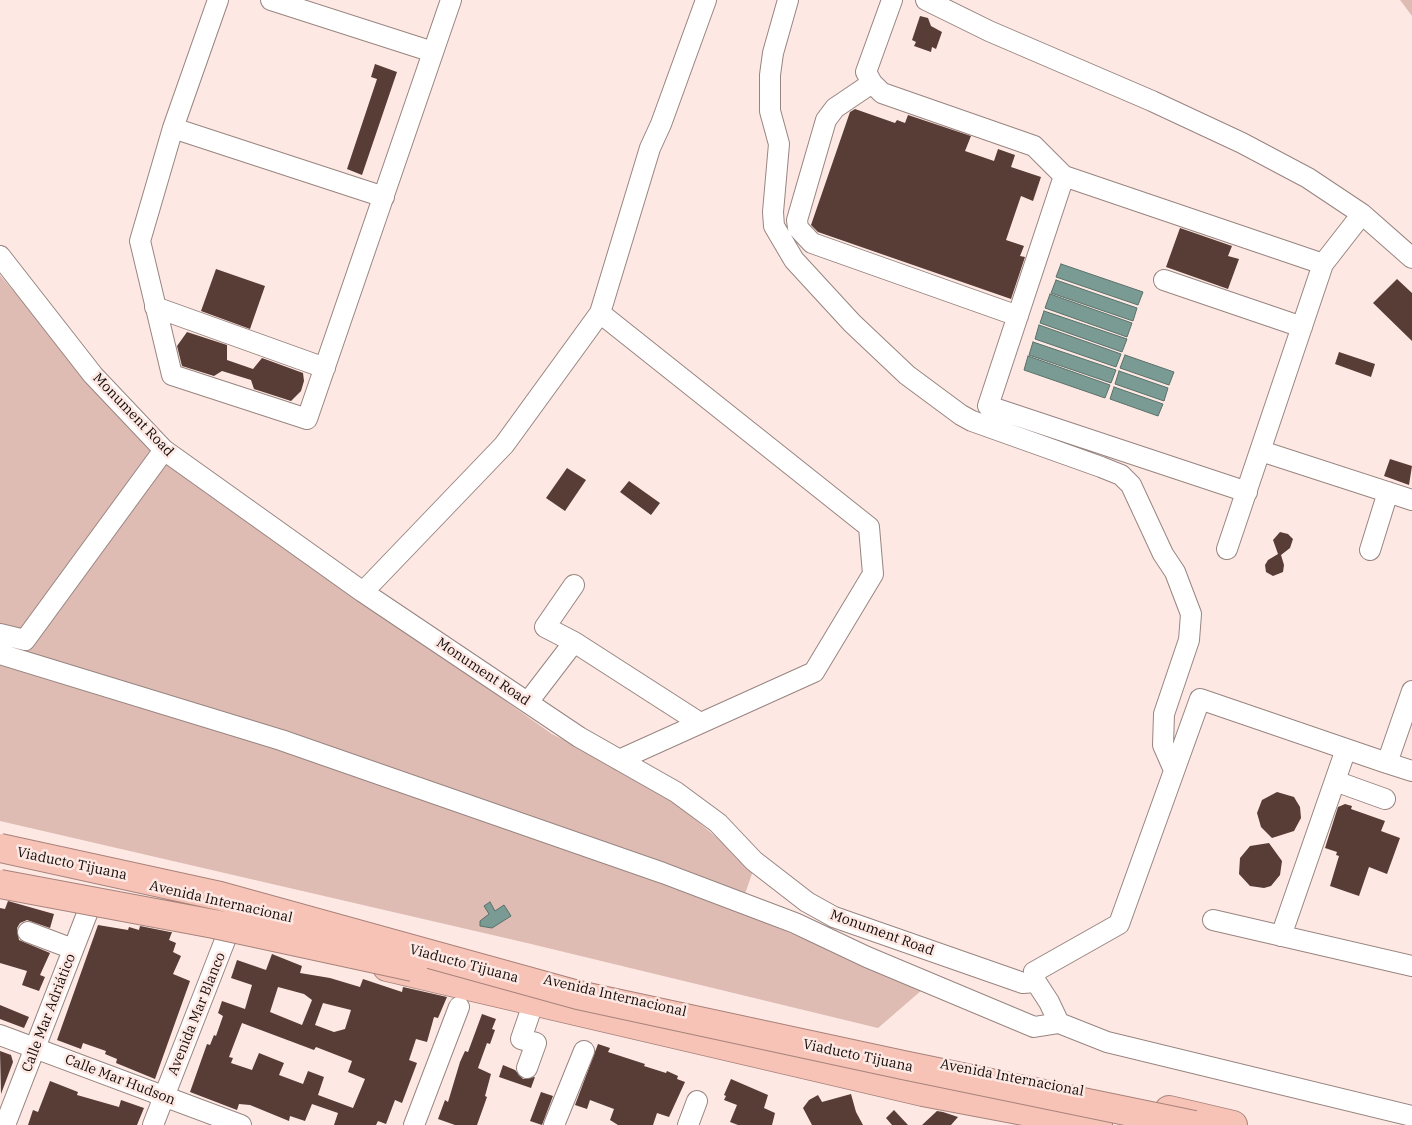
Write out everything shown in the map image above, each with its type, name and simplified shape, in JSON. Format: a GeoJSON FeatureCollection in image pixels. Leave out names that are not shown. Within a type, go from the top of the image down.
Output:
{"type":"FeatureCollection","features":[{"type":"Feature","properties":{"kind":"highway","name":"Viaducto Tijuana"},"geometry":{"type":"LineString","coordinates":[[0,848],[220,896],[578,995],[903,1066],[1194,1125]]}},
{"type":"Feature","properties":{"kind":"highway","name":"Avenida Internacional"},"geometry":{"type":"LineString","coordinates":[[0,854],[173,890],[734,1024],[1137,1102],[1233,1125]]}},
{"type":"Feature","properties":{"kind":"highway","name":"Viaducto Tijuana"},"geometry":{"type":"LineString","coordinates":[[0,883],[214,924],[897,1074],[1149,1125]]}},
{"type":"Feature","properties":{"kind":"highway","name":"Avenida Internacional"},"geometry":{"type":"LineString","coordinates":[[0,883],[92,900],[229,930],[923,1092],[1098,1125]]}},
{"type":"Feature","properties":{"kind":"highway"},"geometry":{"type":"LineString","coordinates":[[923,1092],[1041,1125]]}},
{"type":"Feature","properties":{"kind":"street"},"geometry":{"type":"LineString","coordinates":[[218,0],[173,128],[140,241],[172,375],[307,419],[451,0]]}},
{"type":"Feature","properties":{"kind":"street"},"geometry":{"type":"LineString","coordinates":[[271,0],[433,52]]}},
{"type":"Feature","properties":{"kind":"street"},"geometry":{"type":"LineString","coordinates":[[364,592],[504,445],[600,313],[650,148],[661,124],[706,0]]}},
{"type":"Feature","properties":{"kind":"street"},"geometry":{"type":"LineString","coordinates":[[788,0],[773,53],[770,75],[770,112],[780,144],[773,212],[774,226],[794,260],[852,323],[907,375],[953,409],[972,421],[1101,467],[1121,476],[1131,486],[1163,554],[1174,572],[1191,614],[1189,640],[1164,714],[1163,745],[1174,770]]}},
{"type":"Feature","properties":{"kind":"street"},"geometry":{"type":"LineString","coordinates":[[892,0],[866,72],[872,83],[882,93],[1034,146],[1064,176],[1323,264]]}},
{"type":"Feature","properties":{"kind":"street"},"geometry":{"type":"LineString","coordinates":[[926,0],[989,31],[1152,101],[1242,143],[1308,178],[1362,214],[1412,258]]}},
{"type":"Feature","properties":{"kind":"street"},"geometry":{"type":"LineString","coordinates":[[872,83],[835,108],[826,120],[797,220],[798,228],[812,243],[1018,316]]}},
{"type":"Feature","properties":{"kind":"street"},"geometry":{"type":"LineString","coordinates":[[173,128],[384,197]]}},
{"type":"Feature","properties":{"kind":"street"},"geometry":{"type":"LineString","coordinates":[[1064,176],[988,406],[1247,492]]}},
{"type":"Feature","properties":{"kind":"street"},"geometry":{"type":"LineString","coordinates":[[1227,549],[1323,264],[1362,214]]}},
{"type":"Feature","properties":{"kind":"street","name":"Monument Road"},"geometry":{"type":"LineString","coordinates":[[0,256],[93,375],[164,450],[364,592],[579,737],[676,792],[718,824],[754,861],[807,902],[834,917],[1023,983],[1036,982]]}},
{"type":"Feature","properties":{"kind":"street"},"geometry":{"type":"LineString","coordinates":[[1164,280],[1302,327]]}},
{"type":"Feature","properties":{"kind":"street"},"geometry":{"type":"LineString","coordinates":[[156,306],[325,368]]}},
{"type":"Feature","properties":{"kind":"street"},"geometry":{"type":"LineString","coordinates":[[600,313],[869,527],[873,574],[814,672],[619,760]]}},
{"type":"Feature","properties":{"kind":"street"},"geometry":{"type":"LineString","coordinates":[[164,450],[25,640],[9,656],[281,740],[663,872],[795,923],[867,957],[1034,1027],[1059,1023],[1108,1042],[1412,1116]]}},
{"type":"Feature","properties":{"kind":"street"},"geometry":{"type":"LineString","coordinates":[[1261,451],[1412,500]]}},
{"type":"Feature","properties":{"kind":"street"},"geometry":{"type":"LineString","coordinates":[[1370,550],[1388,492]]}},
{"type":"Feature","properties":{"kind":"street"},"geometry":{"type":"LineString","coordinates":[[574,585],[545,627],[574,642],[700,723]]}},
{"type":"Feature","properties":{"kind":"street"},"geometry":{"type":"LineString","coordinates":[[0,634],[25,640]]}},
{"type":"Feature","properties":{"kind":"street"},"geometry":{"type":"LineString","coordinates":[[528,702],[574,642]]}},
{"type":"Feature","properties":{"kind":"street"},"geometry":{"type":"LineString","coordinates":[[1387,763],[1412,691]]}},
{"type":"Feature","properties":{"kind":"street"},"geometry":{"type":"LineString","coordinates":[[1059,1023],[1050,1002],[1036,982],[1034,972],[1119,924],[1200,699],[1412,771]]}},
{"type":"Feature","properties":{"kind":"street"},"geometry":{"type":"LineString","coordinates":[[1281,936],[1346,749]]}},
{"type":"Feature","properties":{"kind":"street"},"geometry":{"type":"LineString","coordinates":[[1335,781],[1385,799]]}},
{"type":"Feature","properties":{"kind":"street","name":"Calle Mar Adriático"},"geometry":{"type":"LineString","coordinates":[[5,1125],[92,900]]}},
{"type":"Feature","properties":{"kind":"street"},"geometry":{"type":"LineString","coordinates":[[1213,920],[1412,966]]}},
{"type":"Feature","properties":{"kind":"street","name":"Avenida Mar Blanco"},"geometry":{"type":"LineString","coordinates":[[153,1125],[229,930]]}},
{"type":"Feature","properties":{"kind":"street"},"geometry":{"type":"LineString","coordinates":[[28,932],[73,949]]}},
{"type":"Feature","properties":{"kind":"street"},"geometry":{"type":"LineString","coordinates":[[527,1068],[536,1043],[521,1038],[534,1001]]}},
{"type":"Feature","properties":{"kind":"street"},"geometry":{"type":"LineString","coordinates":[[414,1125],[458,1007]]}},
{"type":"Feature","properties":{"kind":"street","name":"Calle Mar Hudson"},"geometry":{"type":"LineString","coordinates":[[0,1035],[241,1125]]}},
{"type":"Feature","properties":{"kind":"street"},"geometry":{"type":"LineString","coordinates":[[554,1125],[584,1051]]}},
{"type":"Feature","properties":{"kind":"street"},"geometry":{"type":"LineString","coordinates":[[688,1125],[697,1101]]}},
{"type":"Feature","properties":{"kind":"shaded area"},"geometry":{"type":"Polygon","coordinates":[[[1400,0],[1412,0],[1412,16],[1400,0]]]}},
{"type":"Feature","properties":{"kind":"shaded area"},"geometry":{"type":"Polygon","coordinates":[[[0,275],[51,335],[173,466],[552,734],[658,789],[754,868],[739,911],[922,990],[878,1028],[527,943],[0,821],[0,275]]]}},
{"type":"Feature","properties":{"kind":"water"},"geometry":{"type":"Polygon","coordinates":[[[1061,264],[1143,292],[1138,305],[1056,277],[1061,264]]]}},
{"type":"Feature","properties":{"kind":"water"},"geometry":{"type":"Polygon","coordinates":[[[1056,280],[1137,308],[1133,321],[1051,293],[1056,280]]]}},
{"type":"Feature","properties":{"kind":"water"},"geometry":{"type":"Polygon","coordinates":[[[1050,294],[1132,323],[1127,337],[1045,308],[1050,294]]]}},
{"type":"Feature","properties":{"kind":"water"},"geometry":{"type":"Polygon","coordinates":[[[1044,311],[1127,339],[1122,352],[1040,323],[1044,311]]]}},
{"type":"Feature","properties":{"kind":"water"},"geometry":{"type":"Polygon","coordinates":[[[1039,325],[1121,354],[1116,367],[1035,339],[1039,325]]]}},
{"type":"Feature","properties":{"kind":"water"},"geometry":{"type":"Polygon","coordinates":[[[1033,342],[1116,370],[1111,383],[1029,355],[1033,342]]]}},
{"type":"Feature","properties":{"kind":"water"},"geometry":{"type":"Polygon","coordinates":[[[1125,355],[1174,372],[1169,385],[1120,368],[1125,355]]]}},
{"type":"Feature","properties":{"kind":"water"},"geometry":{"type":"Polygon","coordinates":[[[1028,356],[1110,385],[1105,398],[1024,370],[1028,356]]]}},
{"type":"Feature","properties":{"kind":"water"},"geometry":{"type":"Polygon","coordinates":[[[1119,371],[1168,388],[1164,401],[1115,384],[1119,371]]]}},
{"type":"Feature","properties":{"kind":"water"},"geometry":{"type":"Polygon","coordinates":[[[1114,387],[1163,404],[1158,416],[1110,399],[1114,387]]]}},
{"type":"Feature","properties":{"kind":"water"},"geometry":{"type":"Polygon","coordinates":[[[490,902],[495,911],[504,905],[511,916],[492,928],[480,926],[480,921],[489,914],[484,906],[490,902]]]}},
{"type":"Feature","properties":{"kind":"building"},"geometry":{"type":"Polygon","coordinates":[[[920,16],[928,18],[931,26],[942,32],[936,49],[932,47],[931,52],[914,46],[916,42],[912,40],[920,16]]]}},
{"type":"Feature","properties":{"kind":"building"},"geometry":{"type":"Polygon","coordinates":[[[375,64],[397,72],[362,175],[347,169],[377,79],[371,77],[375,64]]]}},
{"type":"Feature","properties":{"kind":"building"},"geometry":{"type":"Polygon","coordinates":[[[855,109],[895,123],[897,120],[905,123],[908,115],[971,136],[965,151],[994,161],[998,149],[1015,155],[1011,167],[1041,177],[1033,201],[1021,196],[1006,240],[1024,246],[1020,256],[1025,257],[1011,299],[818,232],[811,225],[850,112],[855,109]]]}},
{"type":"Feature","properties":{"kind":"building"},"geometry":{"type":"Polygon","coordinates":[[[1180,228],[1232,246],[1228,256],[1239,259],[1228,289],[1166,267],[1180,228]]]}},
{"type":"Feature","properties":{"kind":"building"},"geometry":{"type":"Polygon","coordinates":[[[216,269],[265,286],[250,329],[201,311],[216,269]]]}},
{"type":"Feature","properties":{"kind":"building"},"geometry":{"type":"Polygon","coordinates":[[[1397,279],[1412,293],[1412,341],[1373,303],[1397,279]]]}},
{"type":"Feature","properties":{"kind":"building"},"geometry":{"type":"Polygon","coordinates":[[[187,332],[227,345],[227,360],[253,369],[262,358],[303,373],[304,381],[301,391],[291,401],[254,389],[251,380],[222,371],[214,376],[182,366],[177,346],[187,332]]]}},
{"type":"Feature","properties":{"kind":"building"},"geometry":{"type":"Polygon","coordinates":[[[1339,352],[1375,364],[1371,377],[1335,364],[1339,352]]]}},
{"type":"Feature","properties":{"kind":"building"},"geometry":{"type":"Polygon","coordinates":[[[1390,459],[1412,466],[1409,485],[1384,476],[1390,459]]]}},
{"type":"Feature","properties":{"kind":"building"},"geometry":{"type":"Polygon","coordinates":[[[567,468],[586,480],[565,511],[546,498],[567,468]]]}},
{"type":"Feature","properties":{"kind":"building"},"geometry":{"type":"Polygon","coordinates":[[[629,481],[660,503],[651,515],[620,492],[629,481]]]}},
{"type":"Feature","properties":{"kind":"building"},"geometry":{"type":"Polygon","coordinates":[[[1280,532],[1288,534],[1293,539],[1290,548],[1281,555],[1284,565],[1283,572],[1273,576],[1266,572],[1265,565],[1268,560],[1278,554],[1273,540],[1280,532]]]}},
{"type":"Feature","properties":{"kind":"building"},"geometry":{"type":"Polygon","coordinates":[[[1277,792],[1294,797],[1300,807],[1301,818],[1294,831],[1272,838],[1261,827],[1257,813],[1262,800],[1277,792]]]}},
{"type":"Feature","properties":{"kind":"building"},"geometry":{"type":"Polygon","coordinates":[[[1345,804],[1352,806],[1351,809],[1385,821],[1381,831],[1400,838],[1387,874],[1369,867],[1359,896],[1330,886],[1339,856],[1336,855],[1337,852],[1325,848],[1338,807],[1345,804]]]}},
{"type":"Feature","properties":{"kind":"building"},"geometry":{"type":"Polygon","coordinates":[[[1269,843],[1282,861],[1280,875],[1271,886],[1264,888],[1250,886],[1239,874],[1240,858],[1250,846],[1269,843]]]}},
{"type":"Feature","properties":{"kind":"building"},"geometry":{"type":"Polygon","coordinates":[[[8,901],[54,914],[50,928],[27,920],[20,923],[17,928],[19,940],[50,953],[40,975],[45,977],[39,991],[22,985],[27,971],[0,963],[0,908],[5,909],[8,901]]]}},
{"type":"Feature","properties":{"kind":"building"},"geometry":{"type":"Polygon","coordinates":[[[98,925],[128,930],[129,927],[139,930],[140,926],[172,932],[169,940],[176,943],[173,952],[181,956],[173,974],[190,981],[155,1079],[116,1063],[117,1059],[105,1054],[106,1051],[83,1043],[81,1049],[57,1040],[98,925]]]}},
{"type":"Feature","properties":{"kind":"building"},"geometry":{"type":"Polygon","coordinates":[[[272,954],[302,966],[300,973],[330,978],[360,987],[363,979],[402,992],[403,987],[447,997],[438,1018],[434,1017],[427,1042],[416,1039],[409,1060],[417,1063],[402,1103],[395,1100],[386,1124],[378,1121],[376,1125],[334,1125],[338,1113],[312,1104],[305,1121],[290,1116],[289,1121],[250,1105],[239,1104],[237,1110],[190,1092],[207,1044],[210,1045],[214,1035],[216,1036],[223,1016],[218,1013],[222,1001],[245,1009],[252,985],[231,978],[237,960],[266,970],[272,954]],[[278,987],[270,1012],[302,1025],[312,1000],[304,994],[278,987]],[[323,1003],[315,1025],[334,1032],[345,1029],[351,1010],[323,1003]],[[242,1023],[229,1057],[233,1058],[231,1063],[252,1070],[259,1053],[284,1063],[279,1075],[303,1084],[308,1071],[324,1077],[318,1095],[353,1108],[365,1079],[348,1072],[352,1061],[316,1047],[314,1050],[242,1023]]]}},
{"type":"Feature","properties":{"kind":"building"},"geometry":{"type":"Polygon","coordinates":[[[0,1005],[29,1017],[24,1028],[0,1019],[0,1005]]]}},
{"type":"Feature","properties":{"kind":"building"},"geometry":{"type":"Polygon","coordinates":[[[482,1014],[496,1019],[492,1029],[495,1030],[490,1044],[487,1043],[478,1068],[491,1074],[485,1096],[487,1097],[477,1125],[455,1125],[438,1119],[445,1100],[448,1102],[460,1062],[465,1051],[468,1052],[482,1014]]]}},
{"type":"Feature","properties":{"kind":"building"},"geometry":{"type":"Polygon","coordinates":[[[598,1044],[610,1048],[608,1052],[645,1064],[644,1066],[666,1073],[667,1071],[678,1076],[677,1079],[685,1082],[669,1117],[657,1113],[653,1125],[618,1125],[610,1120],[614,1109],[590,1100],[587,1109],[575,1105],[598,1044]]]}},
{"type":"Feature","properties":{"kind":"building"},"geometry":{"type":"Polygon","coordinates":[[[0,1051],[11,1055],[13,1062],[1,1094],[0,1051]]]}},
{"type":"Feature","properties":{"kind":"building"},"geometry":{"type":"Polygon","coordinates":[[[503,1065],[515,1070],[523,1079],[535,1077],[531,1088],[499,1077],[503,1065]]]}},
{"type":"Feature","properties":{"kind":"building"},"geometry":{"type":"Polygon","coordinates":[[[731,1079],[768,1095],[764,1108],[775,1113],[772,1125],[738,1125],[730,1122],[737,1105],[724,1100],[726,1096],[724,1095],[731,1079]]]}},
{"type":"Feature","properties":{"kind":"building"},"geometry":{"type":"Polygon","coordinates":[[[50,1081],[78,1092],[77,1095],[119,1107],[121,1100],[144,1108],[137,1125],[28,1125],[33,1110],[38,1112],[50,1081]]]}},
{"type":"Feature","properties":{"kind":"building"},"geometry":{"type":"Polygon","coordinates":[[[541,1092],[553,1096],[542,1125],[530,1121],[541,1092]]]}},
{"type":"Feature","properties":{"kind":"building"},"geometry":{"type":"Polygon","coordinates":[[[851,1094],[856,1112],[863,1125],[812,1125],[803,1108],[809,1100],[818,1095],[822,1102],[851,1094]]]}},
{"type":"Feature","properties":{"kind":"building"},"geometry":{"type":"Polygon","coordinates":[[[894,1110],[908,1125],[892,1125],[886,1118],[894,1110]]]}},
{"type":"Feature","properties":{"kind":"building"},"geometry":{"type":"Polygon","coordinates":[[[937,1111],[958,1117],[951,1125],[922,1125],[937,1111]]]}}]}
